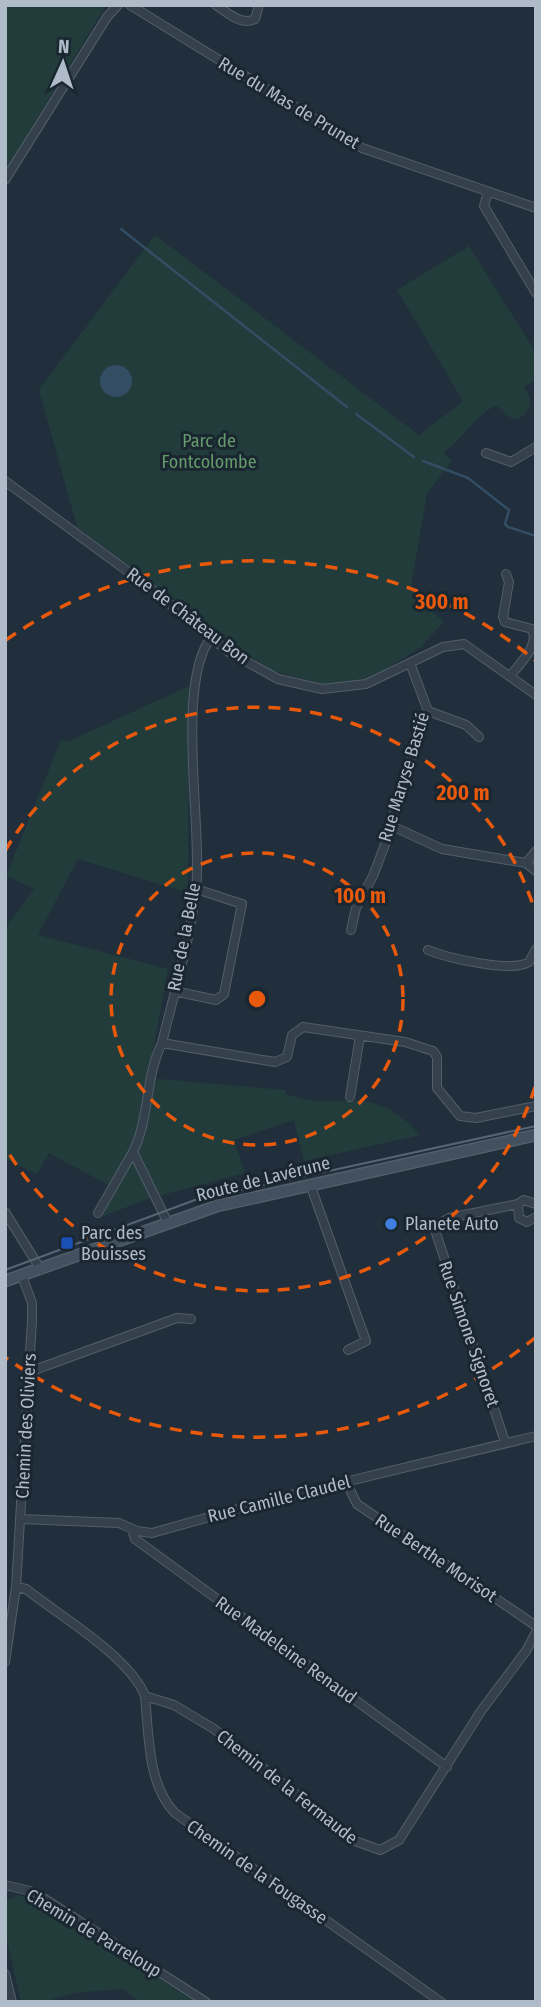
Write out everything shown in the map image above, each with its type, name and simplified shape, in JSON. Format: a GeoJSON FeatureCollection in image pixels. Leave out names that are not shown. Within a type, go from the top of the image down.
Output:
{"type":"FeatureCollection","features":[{"type":"Feature","properties":{"kind":"main road","name":"Route de Lavérune"},"geometry":{"type":"LineString","coordinates":[[5,1281],[217,1206],[536,1135]]}},
{"type":"Feature","properties":{"kind":"street"},"geometry":{"type":"LineString","coordinates":[[5,180],[107,17],[118,5]]}},
{"type":"Feature","properties":{"kind":"street","name":"Rue du Mas de Prunet"},"geometry":{"type":"LineString","coordinates":[[130,5],[341,138],[362,148],[536,208]]}},
{"type":"Feature","properties":{"kind":"street"},"geometry":{"type":"LineString","coordinates":[[216,5],[237,19],[249,22],[255,19],[259,5]]}},
{"type":"Feature","properties":{"kind":"street"},"geometry":{"type":"LineString","coordinates":[[488,192],[484,206],[536,293]]}},
{"type":"Feature","properties":{"kind":"street"},"geometry":{"type":"LineString","coordinates":[[486,453],[511,462],[536,447]]}},
{"type":"Feature","properties":{"kind":"street","name":"Rue de Château Bon"},"geometry":{"type":"LineString","coordinates":[[5,481],[96,546],[211,637],[261,672],[278,679],[322,689],[366,684],[443,647],[464,644],[536,695]]}},
{"type":"Feature","properties":{"kind":"street"},"geometry":{"type":"LineString","coordinates":[[506,574],[509,582],[503,617],[505,622],[532,629],[534,642],[532,654],[510,676]]}},
{"type":"Feature","properties":{"kind":"street","name":"Rue de la Belle"},"geometry":{"type":"LineString","coordinates":[[98,1213],[133,1152],[144,1120],[156,1056],[162,1042],[196,889],[193,786],[196,677],[199,658],[211,637]]}},
{"type":"Feature","properties":{"kind":"street","name":"Rue Maryse Bastié"},"geometry":{"type":"LineString","coordinates":[[351,930],[356,908],[373,876],[393,826],[395,807],[428,711],[410,663]]}},
{"type":"Feature","properties":{"kind":"street"},"geometry":{"type":"LineString","coordinates":[[428,711],[466,725],[478,737]]}},
{"type":"Feature","properties":{"kind":"street"},"geometry":{"type":"LineString","coordinates":[[393,826],[442,849],[526,863],[536,871]]}},
{"type":"Feature","properties":{"kind":"street"},"geometry":{"type":"LineString","coordinates":[[526,863],[536,851]]}},
{"type":"Feature","properties":{"kind":"street"},"geometry":{"type":"LineString","coordinates":[[174,991],[216,1000],[224,994],[227,982],[242,904],[196,889]]}},
{"type":"Feature","properties":{"kind":"street"},"geometry":{"type":"LineString","coordinates":[[428,950],[443,957],[516,967],[529,962],[536,949]]}},
{"type":"Feature","properties":{"kind":"street"},"geometry":{"type":"LineString","coordinates":[[162,1042],[275,1062],[287,1057],[292,1035],[298,1028],[405,1042],[433,1051],[437,1057],[437,1088],[465,1118],[536,1106]]}},
{"type":"Feature","properties":{"kind":"street"},"geometry":{"type":"LineString","coordinates":[[350,1097],[360,1036]]}},
{"type":"Feature","properties":{"kind":"street"},"geometry":{"type":"LineString","coordinates":[[133,1152],[168,1223]]}},
{"type":"Feature","properties":{"kind":"street"},"geometry":{"type":"LineString","coordinates":[[310,1184],[366,1341],[348,1350]]}},
{"type":"Feature","properties":{"kind":"street","name":"Rue Simone Signoret"},"geometry":{"type":"LineString","coordinates":[[505,1442],[436,1233],[440,1223],[449,1218],[527,1200],[536,1204]]}},
{"type":"Feature","properties":{"kind":"street"},"geometry":{"type":"LineString","coordinates":[[518,1204],[519,1218],[527,1222],[536,1217]]}},
{"type":"Feature","properties":{"kind":"street"},"geometry":{"type":"LineString","coordinates":[[5,1212],[41,1270]]}},
{"type":"Feature","properties":{"kind":"street","name":"Chemin des Oliviers"},"geometry":{"type":"LineString","coordinates":[[5,1662],[17,1583],[32,1308],[22,1276]]}},
{"type":"Feature","properties":{"kind":"street"},"geometry":{"type":"LineString","coordinates":[[29,1372],[177,1318],[191,1319]]}},
{"type":"Feature","properties":{"kind":"street","name":"Rue Camille Claudel"},"geometry":{"type":"LineString","coordinates":[[21,1519],[119,1524],[152,1533],[536,1436]]}},
{"type":"Feature","properties":{"kind":"street","name":"Rue Berthe Morisot"},"geometry":{"type":"LineString","coordinates":[[346,1482],[357,1504],[536,1626]]}},
{"type":"Feature","properties":{"kind":"street","name":"Rue Madeleine Renaud"},"geometry":{"type":"LineString","coordinates":[[132,1529],[135,1539],[447,1767]]}},
{"type":"Feature","properties":{"kind":"street"},"geometry":{"type":"LineString","coordinates":[[5,1578],[26,1589],[125,1664],[140,1683],[145,1696]]}},
{"type":"Feature","properties":{"kind":"street","name":"Chemin de la Fermaude"},"geometry":{"type":"LineString","coordinates":[[145,1696],[174,1705],[214,1729],[355,1840],[372,1849],[388,1848],[399,1840],[481,1711],[526,1651],[536,1632]]}},
{"type":"Feature","properties":{"kind":"street","name":"Chemin de la Fougasse"},"geometry":{"type":"LineString","coordinates":[[145,1696],[154,1772],[161,1795],[175,1813],[441,2002]]}},
{"type":"Feature","properties":{"kind":"street","name":"Chemin de Parreloup"},"geometry":{"type":"LineString","coordinates":[[5,1885],[34,1892],[206,2002]]}},
{"type":"Feature","properties":{"kind":"street","name":"Chemin de Parreloup"},"geometry":{"type":"LineString","coordinates":[[5,1892],[17,1888]]}},
{"type":"Feature","properties":{"kind":"street"},"geometry":{"type":"LineString","coordinates":[[5,1974],[12,2002]]}},
{"type":"Feature","properties":{"kind":"green space"},"geometry":{"type":"Polygon","coordinates":[[[5,5],[103,5],[104,9],[5,171],[5,5]]]}},
{"type":"Feature","properties":{"kind":"green space","name":"Parc de Fontcolombe"},"geometry":{"type":"Polygon","coordinates":[[[155,235],[419,435],[463,401],[397,290],[469,246],[536,353],[536,380],[524,387],[530,398],[526,413],[512,419],[496,405],[488,410],[443,453],[452,461],[427,494],[411,586],[423,604],[444,622],[421,647],[370,679],[325,685],[269,670],[77,527],[39,390],[155,235]]]}},
{"type":"Feature","properties":{"kind":"green space"},"geometry":{"type":"Polygon","coordinates":[[[189,686],[188,893],[78,859],[38,935],[168,969],[148,1078],[286,1090],[286,1094],[307,1099],[371,1103],[402,1118],[420,1135],[304,1161],[294,1120],[234,1140],[245,1173],[151,1198],[103,1216],[115,1189],[49,1153],[37,1174],[5,1159],[5,929],[34,889],[6,876],[61,740],[67,742],[189,686]]]}},
{"type":"Feature","properties":{"kind":"green space"},"geometry":{"type":"Polygon","coordinates":[[[16,1895],[31,1899],[196,2002],[141,2002],[122,1989],[74,1993],[44,2002],[21,2002],[5,1931],[5,1902],[16,1895]]]}},
{"type":"Feature","properties":{"kind":"water"},"geometry":{"type":"Polygon","coordinates":[[[116,365],[128,369],[132,381],[128,393],[116,397],[104,393],[100,381],[104,369],[116,365]]]}},
{"type":"Feature","properties":{"kind":"waterway"},"geometry":{"type":"LineString","coordinates":[[121,229],[347,407]]}},
{"type":"Feature","properties":{"kind":"waterway"},"geometry":{"type":"LineString","coordinates":[[356,414],[414,457]]}},
{"type":"Feature","properties":{"kind":"waterway"},"geometry":{"type":"LineString","coordinates":[[423,461],[468,478],[509,510],[505,524],[508,527],[536,536]]}},
{"type":"Feature","properties":{"kind":"tram line"},"geometry":{"type":"LineString","coordinates":[[5,1270],[195,1200],[536,1126]]}},
{"type":"Feature","properties":{"kind":"place","name":"Planete Auto"},"geometry":{"type":"Point","coordinates":[391,1224]}},
{"type":"Feature","properties":{"kind":"place","name":"Parc des Bouisses"},"geometry":{"type":"Point","coordinates":[67,1243]}}]}
